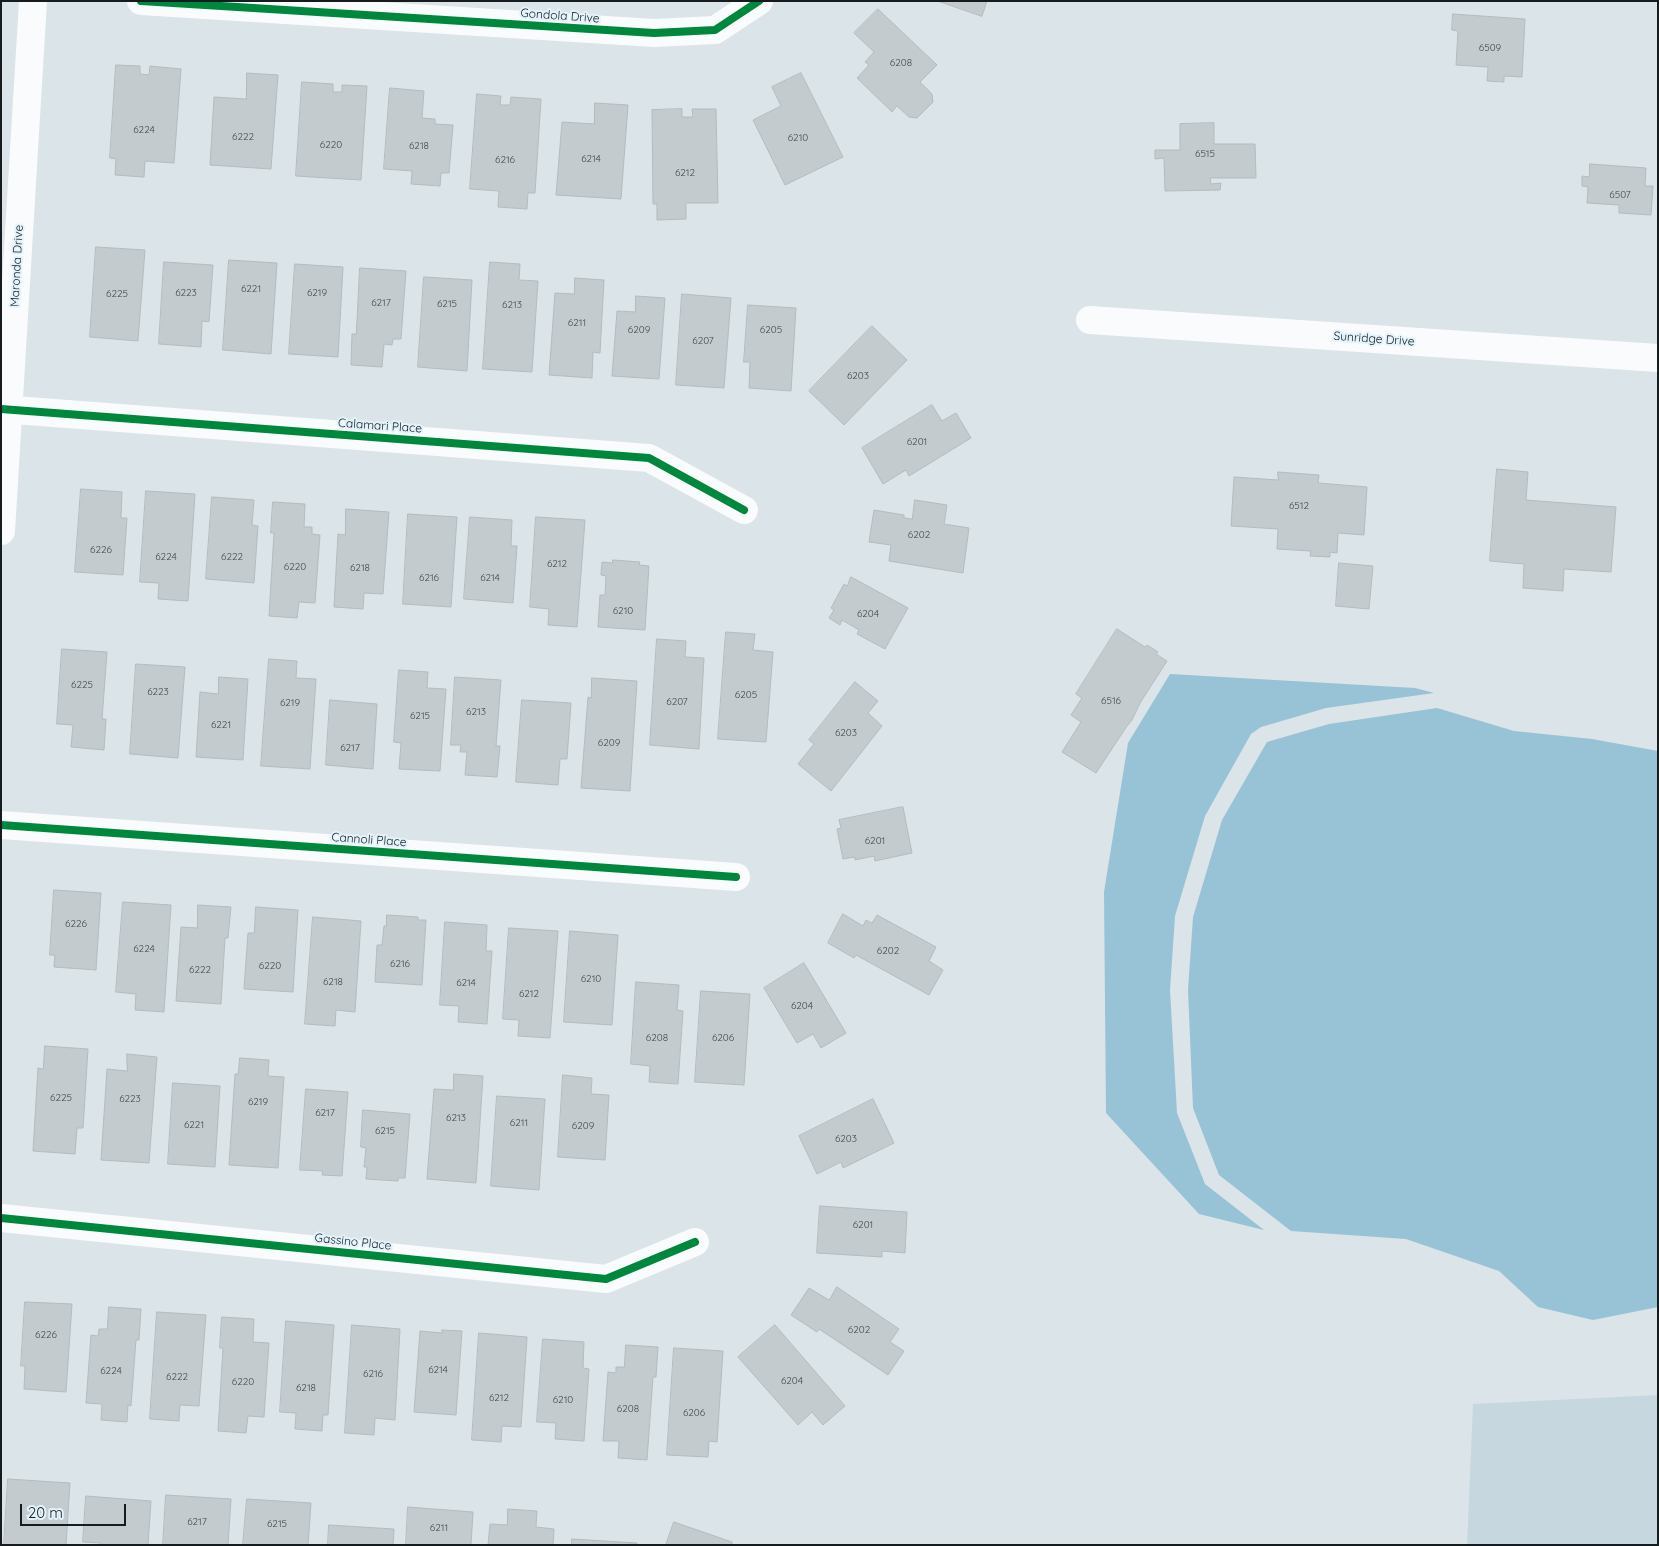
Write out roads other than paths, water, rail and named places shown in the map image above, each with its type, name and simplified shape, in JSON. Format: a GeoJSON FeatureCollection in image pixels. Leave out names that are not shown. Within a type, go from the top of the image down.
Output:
{"type":"FeatureCollection","features":[{"type":"Feature","properties":{"kind":"street","name":"Maronda Drive"},"geometry":{"type":"LineString","coordinates":[[1,531],[5,409],[33,1]]}},
{"type":"Feature","properties":{"kind":"street","name":"Gondola Drive"},"geometry":{"type":"LineString","coordinates":[[141,1],[654,33],[715,30],[759,1]]}},
{"type":"Feature","properties":{"kind":"street","name":"Sunridge Drive"},"geometry":{"type":"LineString","coordinates":[[1090,320],[1658,358]]}},
{"type":"Feature","properties":{"kind":"street","name":"Calamari Place"},"geometry":{"type":"LineString","coordinates":[[5,409],[649,458],[744,510]]}},
{"type":"Feature","properties":{"kind":"street","name":"Cannoli Place"},"geometry":{"type":"LineString","coordinates":[[1,825],[736,877]]}},
{"type":"Feature","properties":{"kind":"street","name":"Gassino Place"},"geometry":{"type":"LineString","coordinates":[[1,1218],[606,1279],[695,1242]]}},
{"type":"Feature","properties":{"kind":"water"},"geometry":{"type":"Polygon","coordinates":[[[1170,674],[1415,688],[1434,693],[1326,708],[1261,727],[1251,734],[1205,816],[1175,916],[1170,990],[1177,1113],[1205,1184],[1264,1230],[1199,1214],[1106,1113],[1104,892],[1128,743],[1170,674]]]}},
{"type":"Feature","properties":{"kind":"water"},"geometry":{"type":"Polygon","coordinates":[[[1437,708],[1514,731],[1592,739],[1658,751],[1658,1307],[1593,1320],[1538,1307],[1499,1271],[1406,1239],[1291,1231],[1219,1175],[1193,1108],[1188,990],[1193,917],[1222,820],[1267,742],[1329,724],[1437,708]]]}}]}
